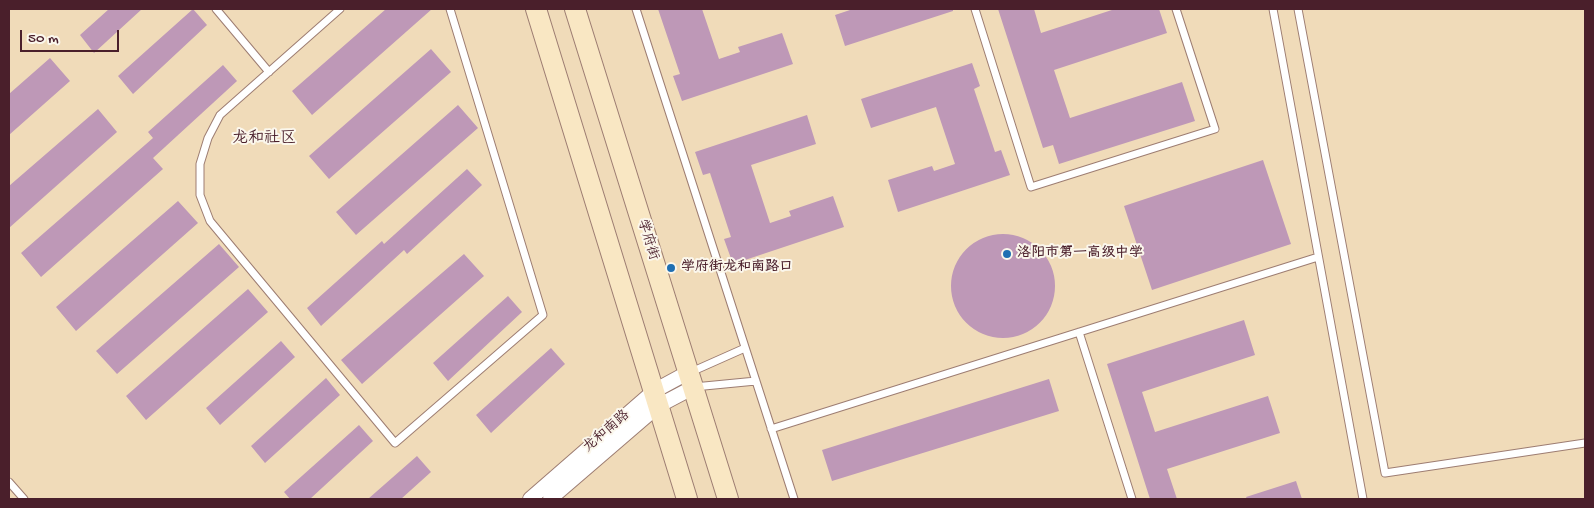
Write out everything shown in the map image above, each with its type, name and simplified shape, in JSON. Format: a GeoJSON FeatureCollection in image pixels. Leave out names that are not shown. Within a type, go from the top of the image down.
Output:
{"type":"FeatureCollection","features":[{"type":"Feature","properties":{"kind":"main road"},"geometry":{"type":"LineString","coordinates":[[536,9],[688,499]]}},
{"type":"Feature","properties":{"kind":"main road","name":"学府街"},"geometry":{"type":"LineString","coordinates":[[575,9],[728,499]]}},
{"type":"Feature","properties":{"kind":"street","name":"龙和南路"},"geometry":{"type":"LineString","coordinates":[[530,499],[656,398],[691,380]]}},
{"type":"Feature","properties":{"kind":"street","name":"龙和南路"},"geometry":{"type":"LineString","coordinates":[[550,499],[656,398]]}},
{"type":"Feature","properties":{"kind":"lane"},"geometry":{"type":"LineString","coordinates":[[216,9],[269,72]]}},
{"type":"Feature","properties":{"kind":"lane"},"geometry":{"type":"LineString","coordinates":[[340,9],[220,115],[208,138],[200,164],[200,194],[210,221],[395,443],[542,315],[450,9]]}},
{"type":"Feature","properties":{"kind":"lane"},"geometry":{"type":"LineString","coordinates":[[636,9],[794,499]]}},
{"type":"Feature","properties":{"kind":"lane"},"geometry":{"type":"LineString","coordinates":[[975,9],[1031,187],[1214,129],[1176,9]]}},
{"type":"Feature","properties":{"kind":"lane"},"geometry":{"type":"LineString","coordinates":[[1273,9],[1363,499]]}},
{"type":"Feature","properties":{"kind":"lane"},"geometry":{"type":"LineString","coordinates":[[1298,9],[1385,473],[1585,443]]}},
{"type":"Feature","properties":{"kind":"lane"},"geometry":{"type":"LineString","coordinates":[[771,429],[1318,257]]}},
{"type":"Feature","properties":{"kind":"lane"},"geometry":{"type":"LineString","coordinates":[[1079,332],[1132,499]]}},
{"type":"Feature","properties":{"kind":"lane"},"geometry":{"type":"LineString","coordinates":[[691,380],[746,348]]}},
{"type":"Feature","properties":{"kind":"lane"},"geometry":{"type":"LineString","coordinates":[[691,380],[756,381]]}},
{"type":"Feature","properties":{"kind":"lane"},"geometry":{"type":"LineString","coordinates":[[9,482],[24,499]]}},
{"type":"Feature","properties":{"kind":"building"},"geometry":{"type":"Polygon","coordinates":[[[109,9],[142,9],[94,53],[80,35],[109,9]]]}},
{"type":"Feature","properties":{"kind":"building"},"geometry":{"type":"Polygon","coordinates":[[[193,9],[207,25],[133,94],[118,76],[193,9]]]}},
{"type":"Feature","properties":{"kind":"building"},"geometry":{"type":"Polygon","coordinates":[[[386,9],[432,9],[312,115],[292,91],[386,9]]]}},
{"type":"Feature","properties":{"kind":"building"},"geometry":{"type":"Polygon","coordinates":[[[658,9],[702,9],[719,59],[740,52],[738,47],[782,33],[793,64],[682,101],[673,76],[680,74],[658,9]]]}},
{"type":"Feature","properties":{"kind":"building"},"geometry":{"type":"Polygon","coordinates":[[[853,9],[953,9],[953,11],[845,46],[835,15],[853,9]]]}},
{"type":"Feature","properties":{"kind":"building"},"geometry":{"type":"Polygon","coordinates":[[[998,9],[1034,9],[1041,33],[1115,9],[1159,9],[1167,33],[1054,70],[1070,118],[1182,82],[1195,121],[1059,164],[1053,145],[1043,148],[998,9]]]}},
{"type":"Feature","properties":{"kind":"building"},"geometry":{"type":"Polygon","coordinates":[[[431,49],[451,72],[329,179],[309,156],[431,49]]]}},
{"type":"Feature","properties":{"kind":"building"},"geometry":{"type":"Polygon","coordinates":[[[50,58],[70,81],[9,135],[9,94],[50,58]]]}},
{"type":"Feature","properties":{"kind":"building"},"geometry":{"type":"Polygon","coordinates":[[[972,63],[980,86],[974,89],[995,152],[1001,150],[1010,175],[898,212],[888,180],[932,166],[934,171],[955,164],[936,107],[871,128],[861,99],[972,63]]]}},
{"type":"Feature","properties":{"kind":"building"},"geometry":{"type":"Polygon","coordinates":[[[223,65],[237,81],[153,158],[163,169],[41,277],[21,253],[153,138],[148,132],[223,65]]]}},
{"type":"Feature","properties":{"kind":"building"},"geometry":{"type":"Polygon","coordinates":[[[458,105],[478,128],[356,235],[336,212],[458,105]]]}},
{"type":"Feature","properties":{"kind":"building"},"geometry":{"type":"Polygon","coordinates":[[[98,109],[117,132],[9,228],[9,186],[98,109]]]}},
{"type":"Feature","properties":{"kind":"building"},"geometry":{"type":"Polygon","coordinates":[[[807,115],[816,144],[751,165],[770,223],[791,216],[789,211],[833,196],[844,227],[733,264],[724,239],[731,237],[710,173],[703,175],[695,152],[807,115]]]}},
{"type":"Feature","properties":{"kind":"building"},"geometry":{"type":"Polygon","coordinates":[[[1263,160],[1291,244],[1152,290],[1124,206],[1263,160]]]}},
{"type":"Feature","properties":{"kind":"building"},"geometry":{"type":"Polygon","coordinates":[[[467,169],[482,185],[407,254],[404,250],[321,326],[307,308],[382,241],[384,244],[467,169]]]}},
{"type":"Feature","properties":{"kind":"building"},"geometry":{"type":"Polygon","coordinates":[[[178,201],[198,223],[76,331],[56,307],[178,201]]]}},
{"type":"Feature","properties":{"kind":"building"},"geometry":{"type":"Polygon","coordinates":[[[1003,234],[1023,238],[1032,242],[1040,249],[1047,257],[1051,266],[1055,286],[1051,306],[1047,315],[1040,323],[1032,330],[1023,334],[1003,338],[983,334],[974,330],[966,323],[959,315],[955,306],[951,286],[955,266],[959,257],[966,249],[974,242],[983,238],[1003,234]]]}},
{"type":"Feature","properties":{"kind":"building"},"geometry":{"type":"Polygon","coordinates":[[[219,244],[239,267],[117,374],[96,351],[219,244]]]}},
{"type":"Feature","properties":{"kind":"building"},"geometry":{"type":"Polygon","coordinates":[[[464,254],[484,276],[362,384],[341,360],[464,254]]]}},
{"type":"Feature","properties":{"kind":"building"},"geometry":{"type":"Polygon","coordinates":[[[248,289],[268,312],[146,420],[126,396],[248,289]]]}},
{"type":"Feature","properties":{"kind":"building"},"geometry":{"type":"Polygon","coordinates":[[[508,296],[522,312],[448,381],[433,363],[508,296]]]}},
{"type":"Feature","properties":{"kind":"building"},"geometry":{"type":"Polygon","coordinates":[[[1244,320],[1255,355],[1142,392],[1155,432],[1268,396],[1280,433],[1167,469],[1177,499],[1150,499],[1107,364],[1244,320]]]}},
{"type":"Feature","properties":{"kind":"building"},"geometry":{"type":"Polygon","coordinates":[[[281,341],[295,357],[220,425],[206,408],[281,341]]]}},
{"type":"Feature","properties":{"kind":"building"},"geometry":{"type":"Polygon","coordinates":[[[551,348],[565,364],[491,433],[476,415],[551,348]]]}},
{"type":"Feature","properties":{"kind":"building"},"geometry":{"type":"Polygon","coordinates":[[[326,378],[340,395],[265,463],[251,446],[326,378]]]}},
{"type":"Feature","properties":{"kind":"building"},"geometry":{"type":"Polygon","coordinates":[[[1049,379],[1059,411],[832,481],[822,450],[1049,379]]]}},
{"type":"Feature","properties":{"kind":"building"},"geometry":{"type":"Polygon","coordinates":[[[359,425],[373,441],[310,499],[290,499],[284,492],[359,425]]]}},
{"type":"Feature","properties":{"kind":"building"},"geometry":{"type":"Polygon","coordinates":[[[417,456],[431,472],[401,499],[368,499],[417,456]]]}},
{"type":"Feature","properties":{"kind":"building"},"geometry":{"type":"Polygon","coordinates":[[[1296,481],[1302,499],[1247,499],[1246,497],[1296,481]]]}},
{"type":"Feature","properties":{"kind":"place","name":"洛阳市第一高级中学"},"geometry":{"type":"Point","coordinates":[1007,254]}},
{"type":"Feature","properties":{"kind":"place","name":"学府街龙和南路口"},"geometry":{"type":"Point","coordinates":[671,268]}},
{"type":"Feature","properties":{"kind":"district","name":"龙和社区"},"geometry":{"type":"Point","coordinates":[264,140]}}]}
